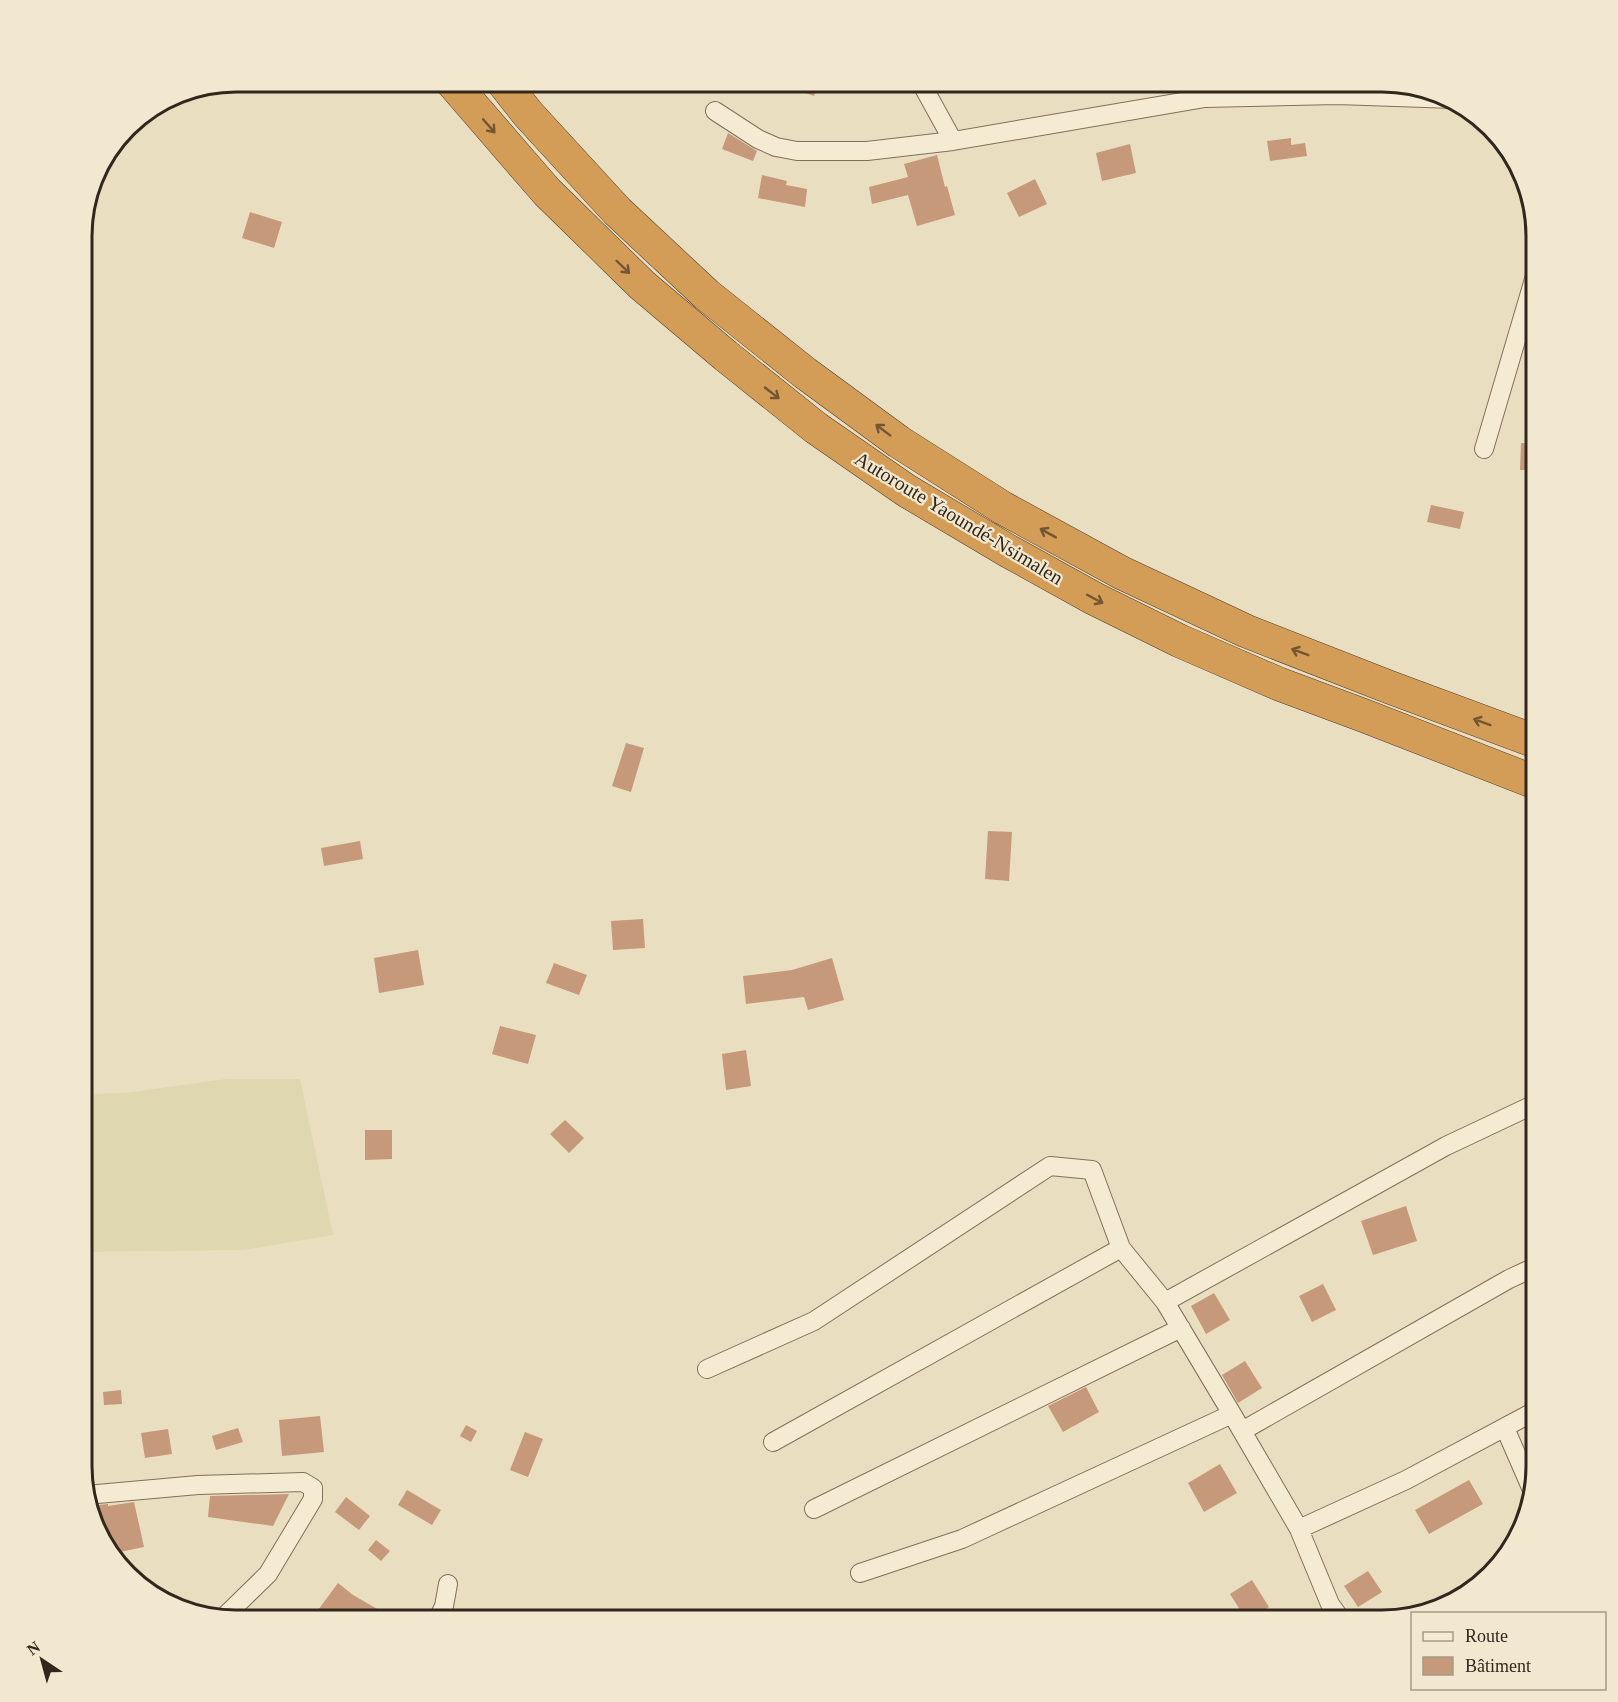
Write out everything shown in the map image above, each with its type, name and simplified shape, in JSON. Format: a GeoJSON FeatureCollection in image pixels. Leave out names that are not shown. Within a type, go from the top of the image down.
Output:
{"type":"FeatureCollection","features":[{"type":"Feature","properties":{"kind":"highway","name":"Autoroute Yaoundé-Nsimalen"},"geometry":{"type":"LineString","coordinates":[[461,92],[547,192],[642,285],[816,428],[907,491],[1095,599],[1180,641],[1279,684],[1526,779]]}},
{"type":"Feature","properties":{"kind":"highway","name":"Autoroute Yaoundé-Nsimalen"},"geometry":{"type":"LineString","coordinates":[[511,92],[528,114],[617,210],[707,295],[805,373],[899,442],[1003,508],[1122,573],[1246,631],[1526,738]]}},
{"type":"Feature","properties":{"kind":"street"},"geometry":{"type":"LineString","coordinates":[[926,92],[953,141]]}},
{"type":"Feature","properties":{"kind":"street"},"geometry":{"type":"LineString","coordinates":[[715,111],[758,139],[776,147],[797,151],[867,151],[953,141],[1205,98],[1284,92]]}},
{"type":"Feature","properties":{"kind":"street"},"geometry":{"type":"LineString","coordinates":[[1484,449],[1526,306]]}},
{"type":"Feature","properties":{"kind":"street"},"geometry":{"type":"LineString","coordinates":[[1166,1302],[1446,1146],[1526,1108]]}},
{"type":"Feature","properties":{"kind":"street"},"geometry":{"type":"LineString","coordinates":[[707,1369],[814,1321],[1050,1166],[1092,1170],[1121,1248],[1166,1302],[1242,1431],[1299,1528],[1334,1610]]}},
{"type":"Feature","properties":{"kind":"street"},"geometry":{"type":"LineString","coordinates":[[773,1442],[1121,1248]]}},
{"type":"Feature","properties":{"kind":"street"},"geometry":{"type":"LineString","coordinates":[[1242,1431],[1498,1285],[1526,1271]]}},
{"type":"Feature","properties":{"kind":"street"},"geometry":{"type":"LineString","coordinates":[[814,1509],[1181,1328]]}},
{"type":"Feature","properties":{"kind":"street"},"geometry":{"type":"LineString","coordinates":[[860,1573],[962,1539],[1232,1414]]}},
{"type":"Feature","properties":{"kind":"street"},"geometry":{"type":"LineString","coordinates":[[1299,1528],[1406,1480],[1526,1416]]}},
{"type":"Feature","properties":{"kind":"street"},"geometry":{"type":"LineString","coordinates":[[1505,1428],[1526,1475]]}},
{"type":"Feature","properties":{"kind":"street"},"geometry":{"type":"LineString","coordinates":[[94,1494],[198,1485],[280,1482],[303,1482],[313,1488],[313,1499],[268,1574],[231,1610]]}},
{"type":"Feature","properties":{"kind":"street"},"geometry":{"type":"LineString","coordinates":[[442,1610],[448,1584]]}},
{"type":"Feature","properties":{"kind":"shaded area"},"geometry":{"type":"Polygon","coordinates":[[[226,1079],[300,1079],[333,1235],[244,1250],[92,1252],[92,1094],[126,1093],[226,1079]]]}},
{"type":"Feature","properties":{"kind":"building"},"geometry":{"type":"Polygon","coordinates":[[[803,92],[815,92],[814,96],[803,92]]]}},
{"type":"Feature","properties":{"kind":"building"},"geometry":{"type":"Polygon","coordinates":[[[728,133],[757,151],[753,161],[722,149],[728,133]]]}},
{"type":"Feature","properties":{"kind":"building"},"geometry":{"type":"Polygon","coordinates":[[[1291,138],[1291,145],[1305,143],[1307,156],[1270,161],[1267,141],[1291,138]]]}},
{"type":"Feature","properties":{"kind":"building"},"geometry":{"type":"Polygon","coordinates":[[[1130,144],[1136,173],[1102,181],[1096,153],[1130,144]]]}},
{"type":"Feature","properties":{"kind":"building"},"geometry":{"type":"Polygon","coordinates":[[[937,155],[955,215],[917,226],[908,195],[872,204],[869,187],[908,177],[904,164],[937,155]]]}},
{"type":"Feature","properties":{"kind":"building"},"geometry":{"type":"Polygon","coordinates":[[[762,175],[787,181],[786,185],[807,189],[805,207],[758,198],[762,175]]]}},
{"type":"Feature","properties":{"kind":"building"},"geometry":{"type":"Polygon","coordinates":[[[1035,179],[1047,204],[1019,217],[1007,193],[1035,179]]]}},
{"type":"Feature","properties":{"kind":"building"},"geometry":{"type":"Polygon","coordinates":[[[250,212],[282,222],[274,248],[242,238],[250,212]]]}},
{"type":"Feature","properties":{"kind":"building"},"geometry":{"type":"Polygon","coordinates":[[[1521,443],[1526,443],[1526,470],[1520,470],[1521,443]]]}},
{"type":"Feature","properties":{"kind":"building"},"geometry":{"type":"Polygon","coordinates":[[[1431,505],[1464,512],[1460,529],[1427,522],[1431,505]]]}},
{"type":"Feature","properties":{"kind":"building"},"geometry":{"type":"Polygon","coordinates":[[[626,743],[644,748],[631,792],[612,786],[626,743]]]}},
{"type":"Feature","properties":{"kind":"building"},"geometry":{"type":"Polygon","coordinates":[[[988,831],[1012,832],[1009,881],[985,879],[988,831]]]}},
{"type":"Feature","properties":{"kind":"building"},"geometry":{"type":"Polygon","coordinates":[[[360,841],[363,859],[324,866],[321,848],[360,841]]]}},
{"type":"Feature","properties":{"kind":"building"},"geometry":{"type":"Polygon","coordinates":[[[643,919],[645,948],[613,950],[611,921],[643,919]]]}},
{"type":"Feature","properties":{"kind":"building"},"geometry":{"type":"Polygon","coordinates":[[[418,950],[424,985],[379,993],[374,958],[418,950]]]}},
{"type":"Feature","properties":{"kind":"building"},"geometry":{"type":"Polygon","coordinates":[[[832,958],[844,1000],[808,1010],[804,997],[746,1004],[743,976],[792,970],[832,958]]]}},
{"type":"Feature","properties":{"kind":"building"},"geometry":{"type":"Polygon","coordinates":[[[554,963],[587,975],[579,995],[546,983],[554,963]]]}},
{"type":"Feature","properties":{"kind":"building"},"geometry":{"type":"Polygon","coordinates":[[[500,1026],[536,1035],[528,1064],[492,1054],[500,1026]]]}},
{"type":"Feature","properties":{"kind":"building"},"geometry":{"type":"Polygon","coordinates":[[[746,1050],[751,1086],[726,1090],[722,1054],[746,1050]]]}},
{"type":"Feature","properties":{"kind":"building"},"geometry":{"type":"Polygon","coordinates":[[[565,1120],[584,1138],[569,1153],[550,1134],[565,1120]]]}},
{"type":"Feature","properties":{"kind":"building"},"geometry":{"type":"Polygon","coordinates":[[[365,1130],[392,1130],[392,1159],[365,1160],[365,1130]]]}},
{"type":"Feature","properties":{"kind":"building"},"geometry":{"type":"Polygon","coordinates":[[[1406,1206],[1417,1241],[1373,1255],[1361,1221],[1406,1206]]]}},
{"type":"Feature","properties":{"kind":"building"},"geometry":{"type":"Polygon","coordinates":[[[1323,1284],[1336,1310],[1312,1322],[1299,1296],[1323,1284]]]}},
{"type":"Feature","properties":{"kind":"building"},"geometry":{"type":"Polygon","coordinates":[[[1214,1293],[1230,1320],[1206,1334],[1191,1306],[1214,1293]]]}},
{"type":"Feature","properties":{"kind":"building"},"geometry":{"type":"Polygon","coordinates":[[[1245,1361],[1262,1388],[1238,1403],[1222,1375],[1245,1361]]]}},
{"type":"Feature","properties":{"kind":"building"},"geometry":{"type":"Polygon","coordinates":[[[1086,1387],[1099,1412],[1063,1432],[1048,1406],[1086,1387]]]}},
{"type":"Feature","properties":{"kind":"building"},"geometry":{"type":"Polygon","coordinates":[[[121,1390],[122,1404],[104,1405],[103,1392],[121,1390]]]}},
{"type":"Feature","properties":{"kind":"building"},"geometry":{"type":"Polygon","coordinates":[[[320,1416],[324,1452],[282,1456],[279,1420],[320,1416]]]}},
{"type":"Feature","properties":{"kind":"building"},"geometry":{"type":"Polygon","coordinates":[[[466,1425],[477,1431],[471,1442],[460,1436],[466,1425]]]}},
{"type":"Feature","properties":{"kind":"building"},"geometry":{"type":"Polygon","coordinates":[[[238,1428],[243,1442],[216,1450],[212,1436],[238,1428]]]}},
{"type":"Feature","properties":{"kind":"building"},"geometry":{"type":"Polygon","coordinates":[[[168,1429],[172,1454],[145,1458],[141,1433],[168,1429]]]}},
{"type":"Feature","properties":{"kind":"building"},"geometry":{"type":"Polygon","coordinates":[[[525,1432],[543,1439],[528,1477],[510,1470],[525,1432]]]}},
{"type":"Feature","properties":{"kind":"building"},"geometry":{"type":"Polygon","coordinates":[[[1220,1464],[1237,1493],[1204,1512],[1188,1483],[1220,1464]]]}},
{"type":"Feature","properties":{"kind":"building"},"geometry":{"type":"Polygon","coordinates":[[[1469,1480],[1483,1504],[1429,1534],[1415,1510],[1469,1480]]]}},
{"type":"Feature","properties":{"kind":"building"},"geometry":{"type":"Polygon","coordinates":[[[407,1490],[441,1510],[432,1525],[398,1505],[407,1490]]]}},
{"type":"Feature","properties":{"kind":"building"},"geometry":{"type":"Polygon","coordinates":[[[289,1494],[273,1526],[208,1517],[210,1496],[289,1494]]]}},
{"type":"Feature","properties":{"kind":"building"},"geometry":{"type":"Polygon","coordinates":[[[346,1497],[370,1516],[359,1530],[335,1512],[346,1497]]]}},
{"type":"Feature","properties":{"kind":"building"},"geometry":{"type":"Polygon","coordinates":[[[134,1502],[144,1547],[120,1552],[102,1522],[97,1505],[108,1504],[108,1506],[134,1502]]]}},
{"type":"Feature","properties":{"kind":"building"},"geometry":{"type":"Polygon","coordinates":[[[376,1540],[390,1551],[381,1561],[368,1550],[376,1540]]]}},
{"type":"Feature","properties":{"kind":"building"},"geometry":{"type":"Polygon","coordinates":[[[1368,1571],[1382,1592],[1358,1607],[1344,1586],[1368,1571]]]}},
{"type":"Feature","properties":{"kind":"building"},"geometry":{"type":"Polygon","coordinates":[[[1252,1580],[1269,1607],[1264,1610],[1240,1610],[1230,1594],[1252,1580]]]}},
{"type":"Feature","properties":{"kind":"building"},"geometry":{"type":"Polygon","coordinates":[[[338,1583],[379,1610],[318,1610],[338,1583]]]}}]}
